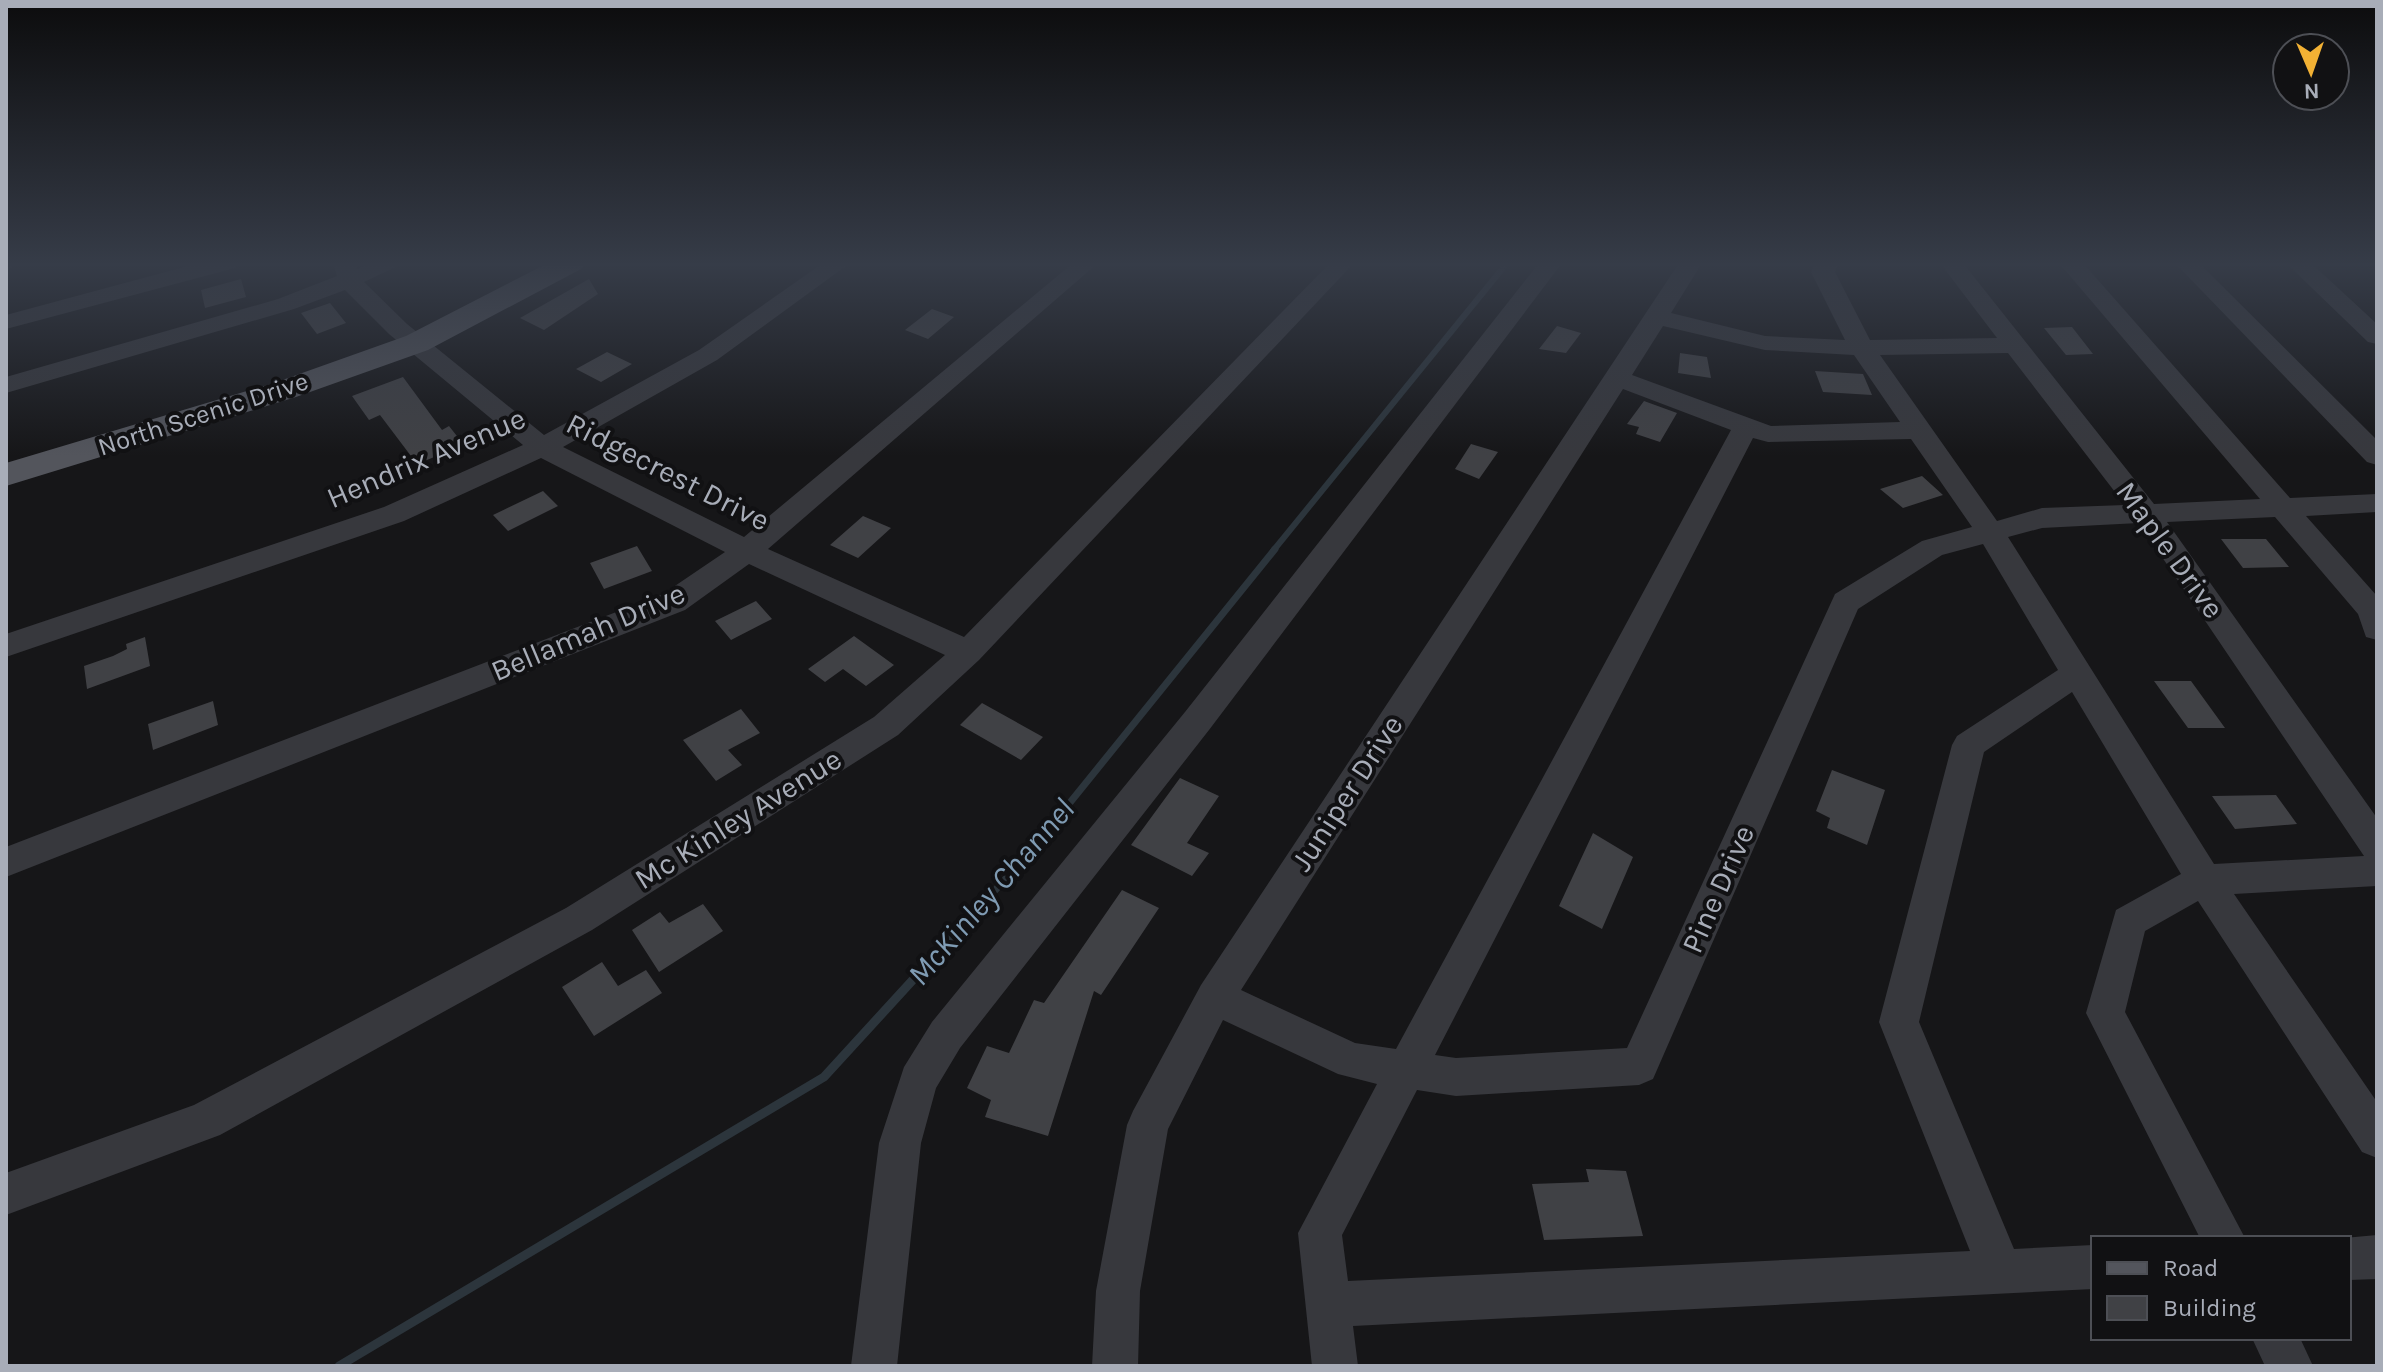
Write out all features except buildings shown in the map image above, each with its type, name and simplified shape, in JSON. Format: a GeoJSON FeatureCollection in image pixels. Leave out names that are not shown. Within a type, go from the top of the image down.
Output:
{"type":"FeatureCollection","features":[{"type":"Feature","properties":{"kind":"main road","name":"North Scenic Drive"},"geometry":{"type":"LineString","coordinates":[[6,456],[408,336],[424,327]]}},
{"type":"Feature","properties":{"kind":"main road","name":"North Scenic Drive"},"geometry":{"type":"LineString","coordinates":[[6,475],[285,390],[428,327]]}},
{"type":"Feature","properties":{"kind":"street"},"geometry":{"type":"LineString","coordinates":[[6,385],[208,327]]}},
{"type":"Feature","properties":{"kind":"street","name":"Ridgecrest Drive"},"geometry":{"type":"LineString","coordinates":[[399,327],[542,447],[747,551],[968,652]]}},
{"type":"Feature","properties":{"kind":"street","name":"Hendrix Avenue"},"geometry":{"type":"LineString","coordinates":[[6,646],[394,514],[542,447],[708,355],[748,327]]}},
{"type":"Feature","properties":{"kind":"street","name":"Bellamah Drive"},"geometry":{"type":"LineString","coordinates":[[6,862],[674,602],[747,551],[1011,327]]}},
{"type":"Feature","properties":{"kind":"street","name":"Mc Kinley Avenue"},"geometry":{"type":"LineString","coordinates":[[6,1194],[205,1121],[579,919],[886,726],[968,652],[1281,327]]}},
{"type":"Feature","properties":{"kind":"street"},"geometry":{"type":"LineString","coordinates":[[874,1366],[900,1143],[918,1081],[946,1035],[1197,721],[1502,327]]}},
{"type":"Feature","properties":{"kind":"street","name":"Juniper Drive"},"geometry":{"type":"LineString","coordinates":[[1115,1366],[1118,1291],[1148,1125],[1215,997],[1650,327]]}},
{"type":"Feature","properties":{"kind":"street"},"geometry":{"type":"LineString","coordinates":[[1698,327],[1765,343],[1862,348],[2012,345]]}},
{"type":"Feature","properties":{"kind":"street"},"geometry":{"type":"LineString","coordinates":[[1851,327],[1862,348],[1990,532],[2204,880],[2377,1138]]}},
{"type":"Feature","properties":{"kind":"street","name":"Maple Drive"},"geometry":{"type":"LineString","coordinates":[[1999,327],[2145,511],[2377,846]]}},
{"type":"Feature","properties":{"kind":"street"},"geometry":{"type":"LineString","coordinates":[[2126,327],[2284,506],[2375,616]]}},
{"type":"Feature","properties":{"kind":"street"},"geometry":{"type":"LineString","coordinates":[[2249,327],[2377,456]]}},
{"type":"Feature","properties":{"kind":"street"},"geometry":{"type":"LineString","coordinates":[[1617,378],[1768,434],[1920,430]]}},
{"type":"Feature","properties":{"kind":"street"},"geometry":{"type":"LineString","coordinates":[[1335,1366],[1320,1233],[1746,426]]}},
{"type":"Feature","properties":{"kind":"street","name":"Pine Drive"},"geometry":{"type":"LineString","coordinates":[[1215,997],[1352,1061],[1456,1077],[1639,1066],[1846,602],[1932,548],[2042,518],[2377,503]]}},
{"type":"Feature","properties":{"kind":"street"},"geometry":{"type":"LineString","coordinates":[[2001,1272],[1899,1022],[1969,745],[2077,673]]}},
{"type":"Feature","properties":{"kind":"street"},"geometry":{"type":"LineString","coordinates":[[2222,1236],[2105,1013],[2129,921],[2204,880],[2377,871]]}},
{"type":"Feature","properties":{"kind":"street"},"geometry":{"type":"LineString","coordinates":[[2351,1258],[2377,1257]]}},
{"type":"Feature","properties":{"kind":"street"},"geometry":{"type":"LineString","coordinates":[[1328,1305],[2091,1267]]}},
{"type":"Feature","properties":{"kind":"street"},"geometry":{"type":"LineString","coordinates":[[2276,1340],[2290,1366]]}},
{"type":"Feature","properties":{"kind":"waterway","name":"McKinley Channel"},"geometry":{"type":"LineString","coordinates":[[1273,551],[1455,327]]}},
{"type":"Feature","properties":{"kind":"waterway","name":"McKinley Channel"},"geometry":{"type":"LineString","coordinates":[[973,914],[1026,857],[1275,549]]}},
{"type":"Feature","properties":{"kind":"waterway","name":"McKinley Channel"},"geometry":{"type":"LineString","coordinates":[[339,1366],[824,1077],[975,912]]}}]}
